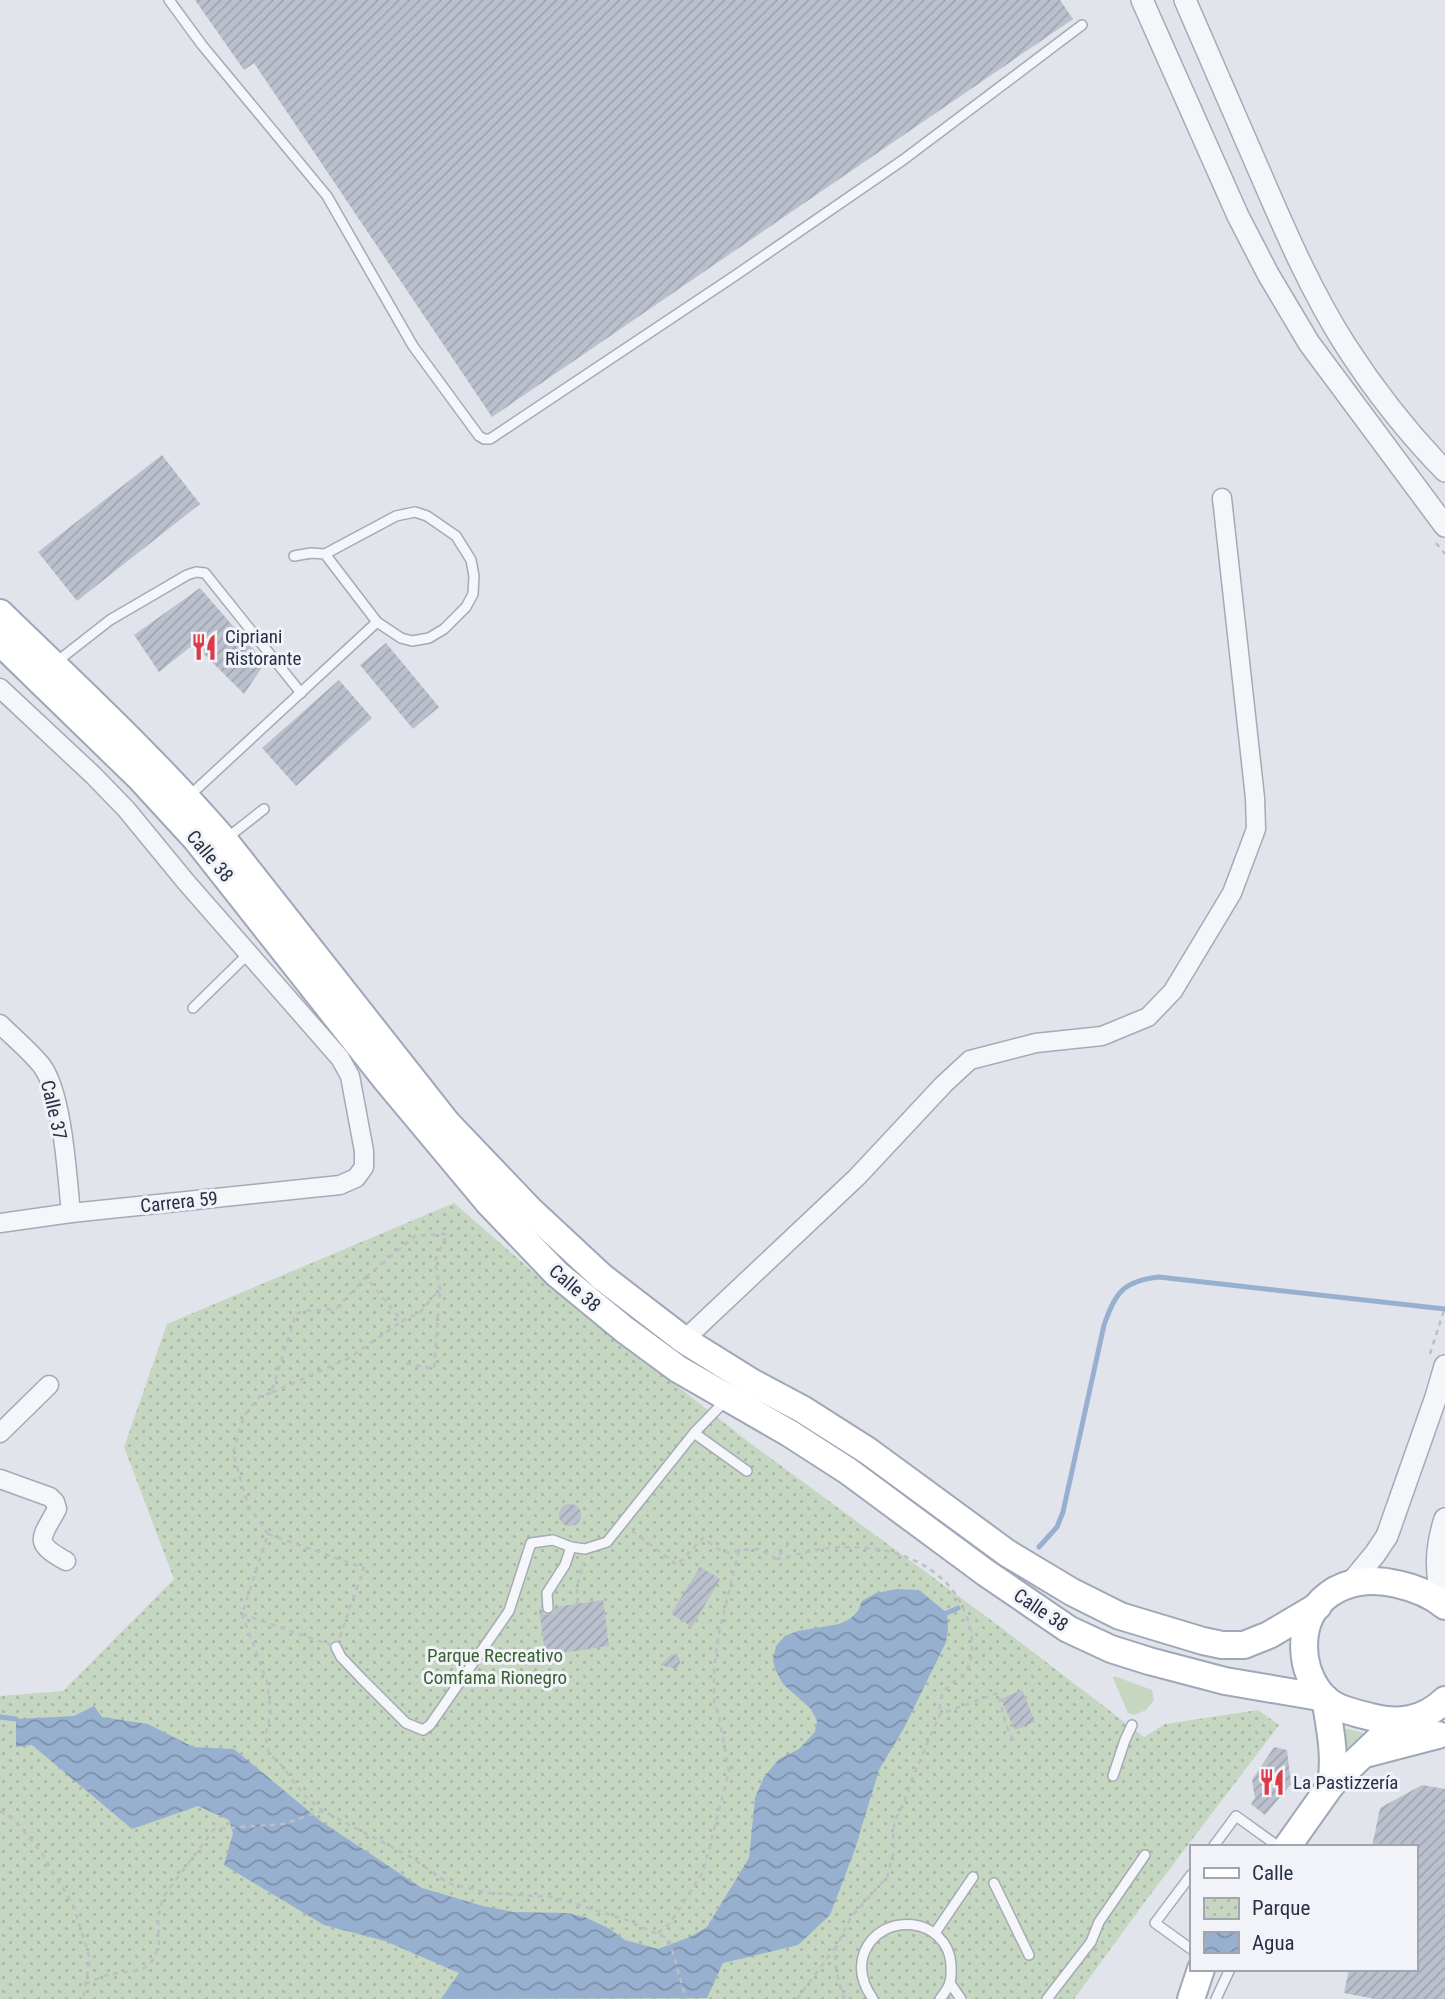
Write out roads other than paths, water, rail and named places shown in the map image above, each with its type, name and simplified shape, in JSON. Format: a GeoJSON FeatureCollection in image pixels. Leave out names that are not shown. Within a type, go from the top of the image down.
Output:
{"type":"FeatureCollection","features":[{"type":"Feature","properties":{"kind":"main road","name":"Calle 38"},"geometry":{"type":"LineString","coordinates":[[0,613],[188,798],[447,1123],[530,1210],[602,1277],[684,1340],[868,1451],[1007,1553],[1072,1592],[1120,1616],[1203,1641],[1222,1645],[1244,1645],[1269,1635],[1318,1606],[1333,1591],[1351,1583]]}},
{"type":"Feature","properties":{"kind":"main road","name":"Calle 38"},"geometry":{"type":"LineString","coordinates":[[0,642],[140,778],[196,839],[438,1144],[488,1202],[548,1265],[625,1330],[678,1369],[849,1471],[986,1573],[1068,1629],[1111,1649],[1149,1661],[1233,1683],[1325,1698],[1336,1706],[1355,1713],[1397,1721]]}},
{"type":"Feature","properties":{"kind":"main road"},"geometry":{"type":"LineString","coordinates":[[1351,1583],[1369,1579],[1387,1581],[1417,1590],[1444,1605]]}},
{"type":"Feature","properties":{"kind":"main road"},"geometry":{"type":"LineString","coordinates":[[1318,1606],[1311,1615],[1303,1646],[1310,1676],[1325,1698],[1333,1747],[1331,1785]]}},
{"type":"Feature","properties":{"kind":"main road"},"geometry":{"type":"LineString","coordinates":[[1288,1845],[1331,1785],[1397,1721],[1426,1714],[1445,1700]]}},
{"type":"Feature","properties":{"kind":"main road"},"geometry":{"type":"LineString","coordinates":[[1364,1754],[1442,1736]]}},
{"type":"Feature","properties":{"kind":"main road"},"geometry":{"type":"LineString","coordinates":[[1191,1999],[1200,1971]]}},
{"type":"Feature","properties":{"kind":"street"},"geometry":{"type":"LineString","coordinates":[[1142,0],[1238,216],[1268,274],[1309,343],[1445,526]]}},
{"type":"Feature","properties":{"kind":"street"},"geometry":{"type":"LineString","coordinates":[[1185,0],[1310,282],[1345,345],[1378,392],[1422,448],[1445,471]]}},
{"type":"Feature","properties":{"kind":"street"},"geometry":{"type":"LineString","coordinates":[[684,1340],[857,1177],[970,1060],[1036,1043],[1102,1035],[1148,1017],[1173,991],[1232,893],[1256,830],[1255,798],[1222,498]]}},
{"type":"Feature","properties":{"kind":"street","name":"Calle 38"},"geometry":{"type":"LineString","coordinates":[[0,688],[126,809],[340,1058],[350,1076],[364,1151],[364,1167],[356,1178]]}},
{"type":"Feature","properties":{"kind":"street","name":"Calle 37"},"geometry":{"type":"LineString","coordinates":[[0,1024],[42,1066],[51,1083],[58,1111],[71,1213]]}},
{"type":"Feature","properties":{"kind":"street","name":"Carrera 59"},"geometry":{"type":"LineString","coordinates":[[0,1223],[340,1185],[356,1178]]}},
{"type":"Feature","properties":{"kind":"street"},"geometry":{"type":"LineString","coordinates":[[1351,1583],[1376,1555],[1387,1536],[1445,1366]]}},
{"type":"Feature","properties":{"kind":"street"},"geometry":{"type":"LineString","coordinates":[[0,1433],[49,1385]]}},
{"type":"Feature","properties":{"kind":"street"},"geometry":{"type":"LineString","coordinates":[[0,1479],[50,1497],[55,1502],[57,1509],[43,1541],[48,1551],[66,1561]]}},
{"type":"Feature","properties":{"kind":"street"},"geometry":{"type":"LineString","coordinates":[[1444,1605],[1436,1565],[1438,1538],[1445,1518]]}},
{"type":"Feature","properties":{"kind":"street"},"geometry":{"type":"LineString","coordinates":[[1397,1721],[1442,1736]]}},
{"type":"Feature","properties":{"kind":"lane"},"geometry":{"type":"LineString","coordinates":[[169,0],[202,45],[327,197],[414,346],[479,436],[484,439],[490,439],[892,168],[1082,25]]}},
{"type":"Feature","properties":{"kind":"lane"},"geometry":{"type":"LineString","coordinates":[[294,556],[325,554],[396,516],[415,512],[428,516],[456,536],[471,560],[473,594],[466,607],[444,629],[429,638],[412,641],[401,638],[377,622],[325,554]]}},
{"type":"Feature","properties":{"kind":"lane"},"geometry":{"type":"LineString","coordinates":[[53,664],[110,620],[187,575],[205,573],[301,693]]}},
{"type":"Feature","properties":{"kind":"lane"},"geometry":{"type":"LineString","coordinates":[[188,798],[377,622]]}},
{"type":"Feature","properties":{"kind":"lane"},"geometry":{"type":"LineString","coordinates":[[224,840],[264,809]]}},
{"type":"Feature","properties":{"kind":"lane"},"geometry":{"type":"LineString","coordinates":[[193,1008],[249,952]]}},
{"type":"Feature","properties":{"kind":"lane"},"geometry":{"type":"LineString","coordinates":[[336,1647],[348,1665],[406,1723],[423,1730],[438,1715],[509,1611],[531,1543],[553,1540],[585,1549],[607,1542],[694,1433],[728,1399]]}},
{"type":"Feature","properties":{"kind":"lane"},"geometry":{"type":"LineString","coordinates":[[694,1433],[747,1471]]}},
{"type":"Feature","properties":{"kind":"lane"},"geometry":{"type":"LineString","coordinates":[[548,1608],[547,1593],[565,1565],[571,1547]]}},
{"type":"Feature","properties":{"kind":"lane"},"geometry":{"type":"LineString","coordinates":[[1113,1776],[1132,1725]]}},
{"type":"Feature","properties":{"kind":"lane"},"geometry":{"type":"LineString","coordinates":[[1214,1845],[1236,1816],[1276,1845]]}},
{"type":"Feature","properties":{"kind":"lane"},"geometry":{"type":"LineString","coordinates":[[1047,1999],[1091,1942],[1099,1922],[1145,1855]]}},
{"type":"Feature","properties":{"kind":"lane"},"geometry":{"type":"LineString","coordinates":[[1190,1876],[1155,1923],[1190,1948]]}},
{"type":"Feature","properties":{"kind":"lane"},"geometry":{"type":"LineString","coordinates":[[935,1933],[973,1877]]}},
{"type":"Feature","properties":{"kind":"lane"},"geometry":{"type":"LineString","coordinates":[[994,1883],[1029,1955]]}},
{"type":"Feature","properties":{"kind":"lane"},"geometry":{"type":"LineString","coordinates":[[873,1999],[865,1989],[861,1974],[867,1945],[878,1933],[891,1926],[906,1923],[935,1933],[944,1944],[950,1958],[951,1973],[950,1983],[940,1999]]}},
{"type":"Feature","properties":{"kind":"lane"},"geometry":{"type":"LineString","coordinates":[[1216,1999],[1229,1971]]}},
{"type":"Feature","properties":{"kind":"lane"},"geometry":{"type":"LineString","coordinates":[[950,1983],[961,1999]]}},
{"type":"Feature","properties":{"kind":"water"},"geometry":{"type":"Polygon","coordinates":[[[897,1589],[919,1590],[947,1613],[946,1642],[904,1728],[879,1770],[854,1852],[830,1915],[798,1945],[723,1963],[707,1998],[441,1999],[459,1973],[385,1941],[324,1925],[224,1865],[233,1833],[229,1820],[198,1806],[132,1829],[32,1745],[16,1747],[16,1719],[74,1716],[94,1706],[102,1717],[148,1724],[193,1747],[234,1749],[322,1822],[422,1888],[514,1912],[566,1913],[585,1917],[625,1940],[658,1949],[690,1937],[707,1927],[749,1858],[755,1798],[764,1777],[779,1759],[799,1749],[815,1732],[817,1721],[811,1709],[783,1684],[775,1669],[773,1660],[776,1646],[785,1636],[798,1631],[839,1624],[850,1619],[858,1611],[862,1601],[876,1593],[897,1589]]]}},
{"type":"Feature","properties":{"kind":"waterway"},"geometry":{"type":"LineString","coordinates":[[1039,1547],[1057,1527],[1063,1512],[1104,1325],[1117,1296],[1129,1285],[1159,1277],[1445,1309]]}},
{"type":"Feature","properties":{"kind":"waterway"},"geometry":{"type":"LineString","coordinates":[[947,1613],[958,1608]]}},
{"type":"Feature","properties":{"kind":"waterway"},"geometry":{"type":"LineString","coordinates":[[0,1717],[16,1719]]}},
{"type":"Feature","properties":{"kind":"place","name":"Cipriani Ristorante"},"geometry":{"type":"Point","coordinates":[204,647]}},
{"type":"Feature","properties":{"kind":"place","name":"La Pastizzería"},"geometry":{"type":"Point","coordinates":[1272,1782]}},
{"type":"Feature","properties":{"kind":"park label","name":"Parque Recreativo Comfama Rionegro"},"geometry":{"type":"Point","coordinates":[495,1666]}}]}
